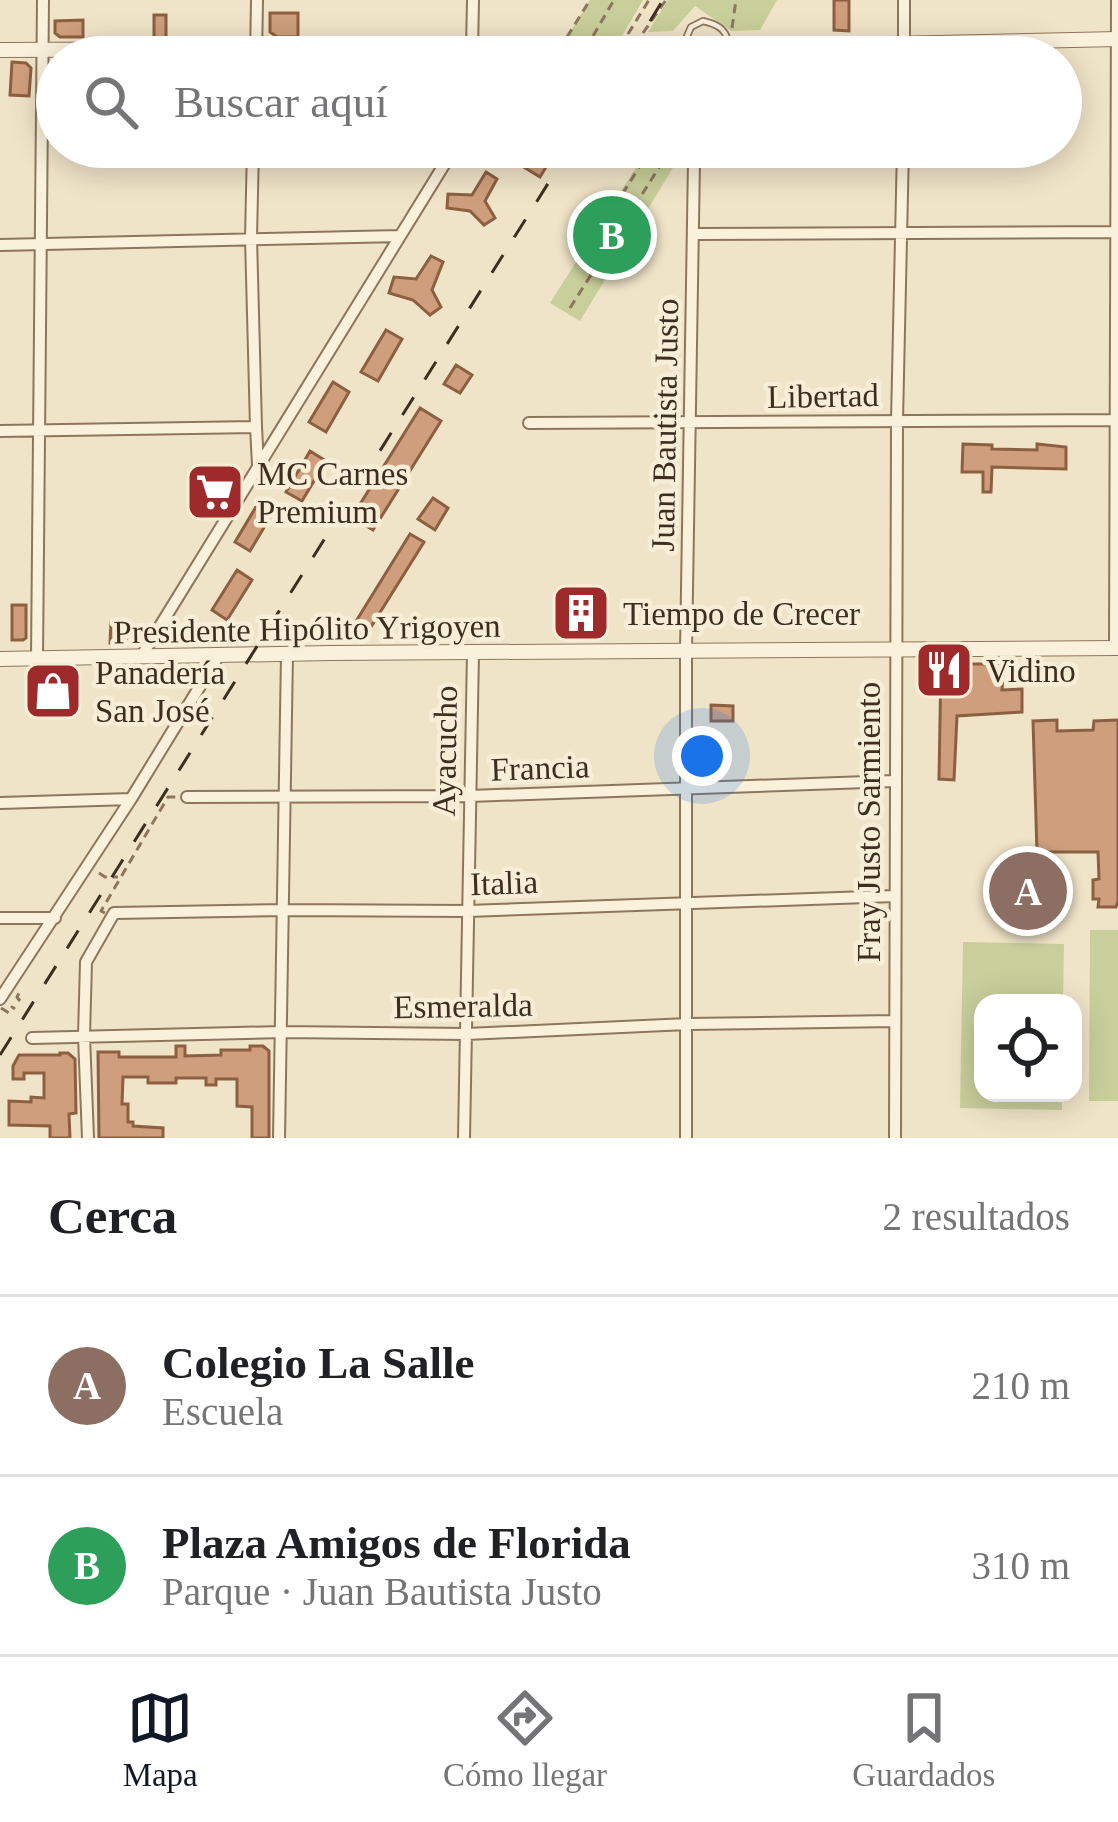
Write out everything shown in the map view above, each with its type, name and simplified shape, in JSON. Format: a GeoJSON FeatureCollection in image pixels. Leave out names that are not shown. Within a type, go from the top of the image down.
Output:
{"type":"FeatureCollection","features":[{"type":"Feature","properties":{"kind":"street"},"geometry":{"type":"LineString","coordinates":[[43,0],[43,36]]}},
{"type":"Feature","properties":{"kind":"street"},"geometry":{"type":"LineString","coordinates":[[256,36],[257,0]]}},
{"type":"Feature","properties":{"kind":"street"},"geometry":{"type":"LineString","coordinates":[[472,36],[473,0]]}},
{"type":"Feature","properties":{"kind":"street"},"geometry":{"type":"LineString","coordinates":[[904,0],[904,36]]}},
{"type":"Feature","properties":{"kind":"street"},"geometry":{"type":"LineString","coordinates":[[1116,648],[1118,0]]}},
{"type":"Feature","properties":{"kind":"street"},"geometry":{"type":"LineString","coordinates":[[1082,41],[1118,39]]}},
{"type":"Feature","properties":{"kind":"street"},"geometry":{"type":"LineString","coordinates":[[0,50],[36,49]]}},
{"type":"Feature","properties":{"kind":"street"},"geometry":{"type":"LineString","coordinates":[[37,658],[42,168]]}},
{"type":"Feature","properties":{"kind":"street"},"geometry":{"type":"LineString","coordinates":[[253,168],[251,238],[259,468]]}},
{"type":"Feature","properties":{"kind":"street"},"geometry":{"type":"LineString","coordinates":[[141,656],[442,168]]}},
{"type":"Feature","properties":{"kind":"street","name":"Juan Bautista Justo"},"geometry":{"type":"LineString","coordinates":[[686,1138],[686,651],[694,168]]}},
{"type":"Feature","properties":{"kind":"street","name":"Fray Justo Sarmiento"},"geometry":{"type":"LineString","coordinates":[[896,1138],[897,422],[903,168]]}},
{"type":"Feature","properties":{"kind":"street"},"geometry":{"type":"LineString","coordinates":[[694,234],[1117,232]]}},
{"type":"Feature","properties":{"kind":"street"},"geometry":{"type":"LineString","coordinates":[[0,245],[400,236]]}},
{"type":"Feature","properties":{"kind":"street","name":"Libertad"},"geometry":{"type":"LineString","coordinates":[[529,423],[1116,420]]}},
{"type":"Feature","properties":{"kind":"street"},"geometry":{"type":"LineString","coordinates":[[0,430],[256,427]]}},
{"type":"Feature","properties":{"kind":"street","name":"Presidente Hipólito Yrigoyen"},"geometry":{"type":"LineString","coordinates":[[0,659],[1116,648]]}},
{"type":"Feature","properties":{"kind":"street","name":"Ayacucho"},"geometry":{"type":"LineString","coordinates":[[464,1138],[473,653]]}},
{"type":"Feature","properties":{"kind":"street"},"geometry":{"type":"LineString","coordinates":[[280,1138],[287,654]]}},
{"type":"Feature","properties":{"kind":"street"},"geometry":{"type":"LineString","coordinates":[[0,1003],[219,655]]}},
{"type":"Feature","properties":{"kind":"street","name":"Francia"},"geometry":{"type":"LineString","coordinates":[[187,796],[470,796],[895,781]]}},
{"type":"Feature","properties":{"kind":"street"},"geometry":{"type":"LineString","coordinates":[[0,803],[131,799]]}},
{"type":"Feature","properties":{"kind":"street","name":"Italia"},"geometry":{"type":"LineString","coordinates":[[110,913],[468,911],[895,896]]}},
{"type":"Feature","properties":{"kind":"street"},"geometry":{"type":"LineString","coordinates":[[88,1138],[86,962],[110,913]]}},
{"type":"Feature","properties":{"kind":"street"},"geometry":{"type":"LineString","coordinates":[[0,918],[55,918]]}},
{"type":"Feature","properties":{"kind":"street","name":"Esmeralda"},"geometry":{"type":"LineString","coordinates":[[32,1038],[282,1032],[467,1034],[687,1024],[894,1022]]}},
{"type":"Feature","properties":{"kind":"lane"},"geometry":{"type":"LineString","coordinates":[[687,36],[691,27],[703,21],[720,27],[727,36]]}},
{"type":"Feature","properties":{"kind":"path"},"geometry":{"type":"LineString","coordinates":[[568,36],[590,0]]}},
{"type":"Feature","properties":{"kind":"path"},"geometry":{"type":"LineString","coordinates":[[593,36],[614,0]]}},
{"type":"Feature","properties":{"kind":"path"},"geometry":{"type":"LineString","coordinates":[[632,36],[649,0]]}},
{"type":"Feature","properties":{"kind":"path"},"geometry":{"type":"LineString","coordinates":[[636,36],[665,0]]}},
{"type":"Feature","properties":{"kind":"path"},"geometry":{"type":"LineString","coordinates":[[731,36],[736,0]]}},
{"type":"Feature","properties":{"kind":"path"},"geometry":{"type":"LineString","coordinates":[[602,258],[590,247],[592,242],[639,168]]}},
{"type":"Feature","properties":{"kind":"path"},"geometry":{"type":"LineString","coordinates":[[570,308],[659,168]]}},
{"type":"Feature","properties":{"kind":"path"},"geometry":{"type":"LineString","coordinates":[[110,913],[101,911],[168,797],[187,796]]}},
{"type":"Feature","properties":{"kind":"path"},"geometry":{"type":"LineString","coordinates":[[88,866],[104,877],[119,878]]}},
{"type":"Feature","properties":{"kind":"path"},"geometry":{"type":"LineString","coordinates":[[20,1001],[22,986]]}},
{"type":"Feature","properties":{"kind":"path"},"geometry":{"type":"LineString","coordinates":[[0,1003],[9,1013],[15,1009]]}},
{"type":"Feature","properties":{"kind":"green space"},"geometry":{"type":"Polygon","coordinates":[[[590,0],[643,0],[622,36],[568,36],[590,0]]]}},
{"type":"Feature","properties":{"kind":"green space"},"geometry":{"type":"Polygon","coordinates":[[[668,0],[777,0],[760,30],[731,31],[695,6],[673,31],[648,32],[668,0]]]}},
{"type":"Feature","properties":{"kind":"green space"},"geometry":{"type":"Polygon","coordinates":[[[636,168],[673,168],[580,321],[550,303],[636,168]]]}},
{"type":"Feature","properties":{"kind":"green space"},"geometry":{"type":"Polygon","coordinates":[[[1090,930],[1118,930],[1118,1101],[1089,1101],[1090,930]]]}},
{"type":"Feature","properties":{"kind":"green space"},"geometry":{"type":"Polygon","coordinates":[[[963,942],[1064,944],[1063,994],[974,994],[974,1102],[1062,1102],[1062,1110],[960,1108],[963,942]]]}},
{"type":"Feature","properties":{"kind":"building"},"geometry":{"type":"Polygon","coordinates":[[[834,0],[849,0],[849,31],[834,30],[834,0]]]}},
{"type":"Feature","properties":{"kind":"building"},"geometry":{"type":"Polygon","coordinates":[[[270,13],[298,13],[298,36],[270,32],[270,13]]]}},
{"type":"Feature","properties":{"kind":"building"},"geometry":{"type":"Polygon","coordinates":[[[154,15],[166,15],[166,36],[154,36],[154,15]]]}},
{"type":"Feature","properties":{"kind":"building"},"geometry":{"type":"Polygon","coordinates":[[[83,20],[83,36],[59,36],[55,21],[83,20]]]}},
{"type":"Feature","properties":{"kind":"building"},"geometry":{"type":"Polygon","coordinates":[[[12,62],[31,68],[29,96],[10,95],[12,62]]]}},
{"type":"Feature","properties":{"kind":"building"},"geometry":{"type":"Polygon","coordinates":[[[525,168],[545,168],[540,177],[525,168]]]}},
{"type":"Feature","properties":{"kind":"building"},"geometry":{"type":"Polygon","coordinates":[[[486,172],[497,179],[485,201],[495,218],[484,225],[470,211],[447,208],[448,194],[472,195],[486,172]]]}},
{"type":"Feature","properties":{"kind":"building"},"geometry":{"type":"Polygon","coordinates":[[[431,256],[443,262],[432,290],[441,307],[430,315],[413,300],[389,293],[394,277],[416,279],[431,256]]]}},
{"type":"Feature","properties":{"kind":"building"},"geometry":{"type":"Polygon","coordinates":[[[386,330],[402,339],[378,381],[361,372],[386,330]]]}},
{"type":"Feature","properties":{"kind":"building"},"geometry":{"type":"Polygon","coordinates":[[[456,365],[472,375],[460,393],[444,384],[456,365]]]}},
{"type":"Feature","properties":{"kind":"building"},"geometry":{"type":"Polygon","coordinates":[[[333,382],[349,392],[326,432],[309,422],[333,382]]]}},
{"type":"Feature","properties":{"kind":"building"},"geometry":{"type":"Polygon","coordinates":[[[420,408],[441,421],[373,530],[352,517],[420,408]]]}},
{"type":"Feature","properties":{"kind":"building"},"geometry":{"type":"Polygon","coordinates":[[[963,444],[992,445],[992,449],[1037,450],[1037,444],[1066,447],[1066,469],[992,467],[991,492],[983,492],[983,472],[962,472],[963,444]]]}},
{"type":"Feature","properties":{"kind":"building"},"geometry":{"type":"Polygon","coordinates":[[[310,451],[326,461],[302,501],[286,492],[310,451]]]}},
{"type":"Feature","properties":{"kind":"building"},"geometry":{"type":"Polygon","coordinates":[[[433,498],[448,508],[435,530],[418,519],[433,498]]]}},
{"type":"Feature","properties":{"kind":"building"},"geometry":{"type":"Polygon","coordinates":[[[260,500],[275,509],[250,551],[235,542],[260,500]]]}},
{"type":"Feature","properties":{"kind":"building"},"geometry":{"type":"Polygon","coordinates":[[[410,534],[424,542],[364,638],[345,639],[410,534]]]}},
{"type":"Feature","properties":{"kind":"building"},"geometry":{"type":"Polygon","coordinates":[[[237,570],[252,580],[227,620],[212,610],[237,570]]]}},
{"type":"Feature","properties":{"kind":"building","name":"Tiempo de Crecer"},"geometry":{"type":"Polygon","coordinates":[[[574,592],[587,592],[587,634],[574,634],[574,592]]]}},
{"type":"Feature","properties":{"kind":"building"},"geometry":{"type":"Polygon","coordinates":[[[12,605],[26,605],[23,640],[12,640],[12,605]]]}},
{"type":"Feature","properties":{"kind":"building"},"geometry":{"type":"Polygon","coordinates":[[[111,622],[127,622],[126,644],[110,643],[111,622]]]}},
{"type":"Feature","properties":{"kind":"building"},"geometry":{"type":"Polygon","coordinates":[[[941,664],[1004,664],[1002,690],[1022,689],[1022,712],[957,716],[954,780],[939,779],[941,664]]]}},
{"type":"Feature","properties":{"kind":"building","name":"Panadería San José"},"geometry":{"type":"Polygon","coordinates":[[[46,673],[61,673],[61,710],[46,710],[46,673]]]}},
{"type":"Feature","properties":{"kind":"building"},"geometry":{"type":"Polygon","coordinates":[[[711,705],[733,706],[733,721],[711,721],[711,705]]]}},
{"type":"Feature","properties":{"kind":"building"},"geometry":{"type":"Polygon","coordinates":[[[1057,720],[1057,731],[1093,730],[1094,721],[1118,720],[1116,907],[1098,907],[1099,899],[1093,899],[1093,880],[1099,879],[1098,852],[1037,852],[1033,721],[1057,720]]]}},
{"type":"Feature","properties":{"kind":"building"},"geometry":{"type":"Polygon","coordinates":[[[176,1046],[185,1046],[185,1056],[221,1055],[221,1050],[250,1050],[250,1046],[269,1051],[269,1138],[252,1138],[252,1107],[237,1106],[237,1079],[216,1079],[216,1085],[206,1085],[206,1078],[148,1083],[148,1077],[123,1077],[122,1104],[128,1104],[128,1122],[163,1128],[163,1138],[99,1138],[98,1052],[119,1052],[119,1057],[176,1057],[176,1046]]]}},
{"type":"Feature","properties":{"kind":"building"},"geometry":{"type":"Polygon","coordinates":[[[60,1053],[75,1059],[76,1113],[69,1114],[70,1138],[50,1138],[50,1126],[9,1125],[9,1101],[44,1098],[44,1073],[24,1073],[24,1079],[13,1079],[19,1055],[60,1053]]]}},
{"type":"Feature","properties":{"kind":"railway"},"geometry":{"type":"LineString","coordinates":[[641,36],[663,0]]}},
{"type":"Feature","properties":{"kind":"railway"},"geometry":{"type":"LineString","coordinates":[[0,1055],[558,168]]}},
{"type":"Feature","properties":{"kind":"place","name":"Plaza Amigos de Florida"},"geometry":{"type":"Point","coordinates":[612,235]}},
{"type":"Feature","properties":{"kind":"place","name":"MC Carnes Premium"},"geometry":{"type":"Point","coordinates":[215,492]}},
{"type":"Feature","properties":{"kind":"place","name":"Tiempo de Crecer"},"geometry":{"type":"Point","coordinates":[581,613]}},
{"type":"Feature","properties":{"kind":"place","name":"Vidino"},"geometry":{"type":"Point","coordinates":[944,670]}},
{"type":"Feature","properties":{"kind":"place","name":"Panadería San José"},"geometry":{"type":"Point","coordinates":[53,691]}},
{"type":"Feature","properties":{"kind":"place","name":"Colegio La Salle"},"geometry":{"type":"Point","coordinates":[1028,891]}}]}
